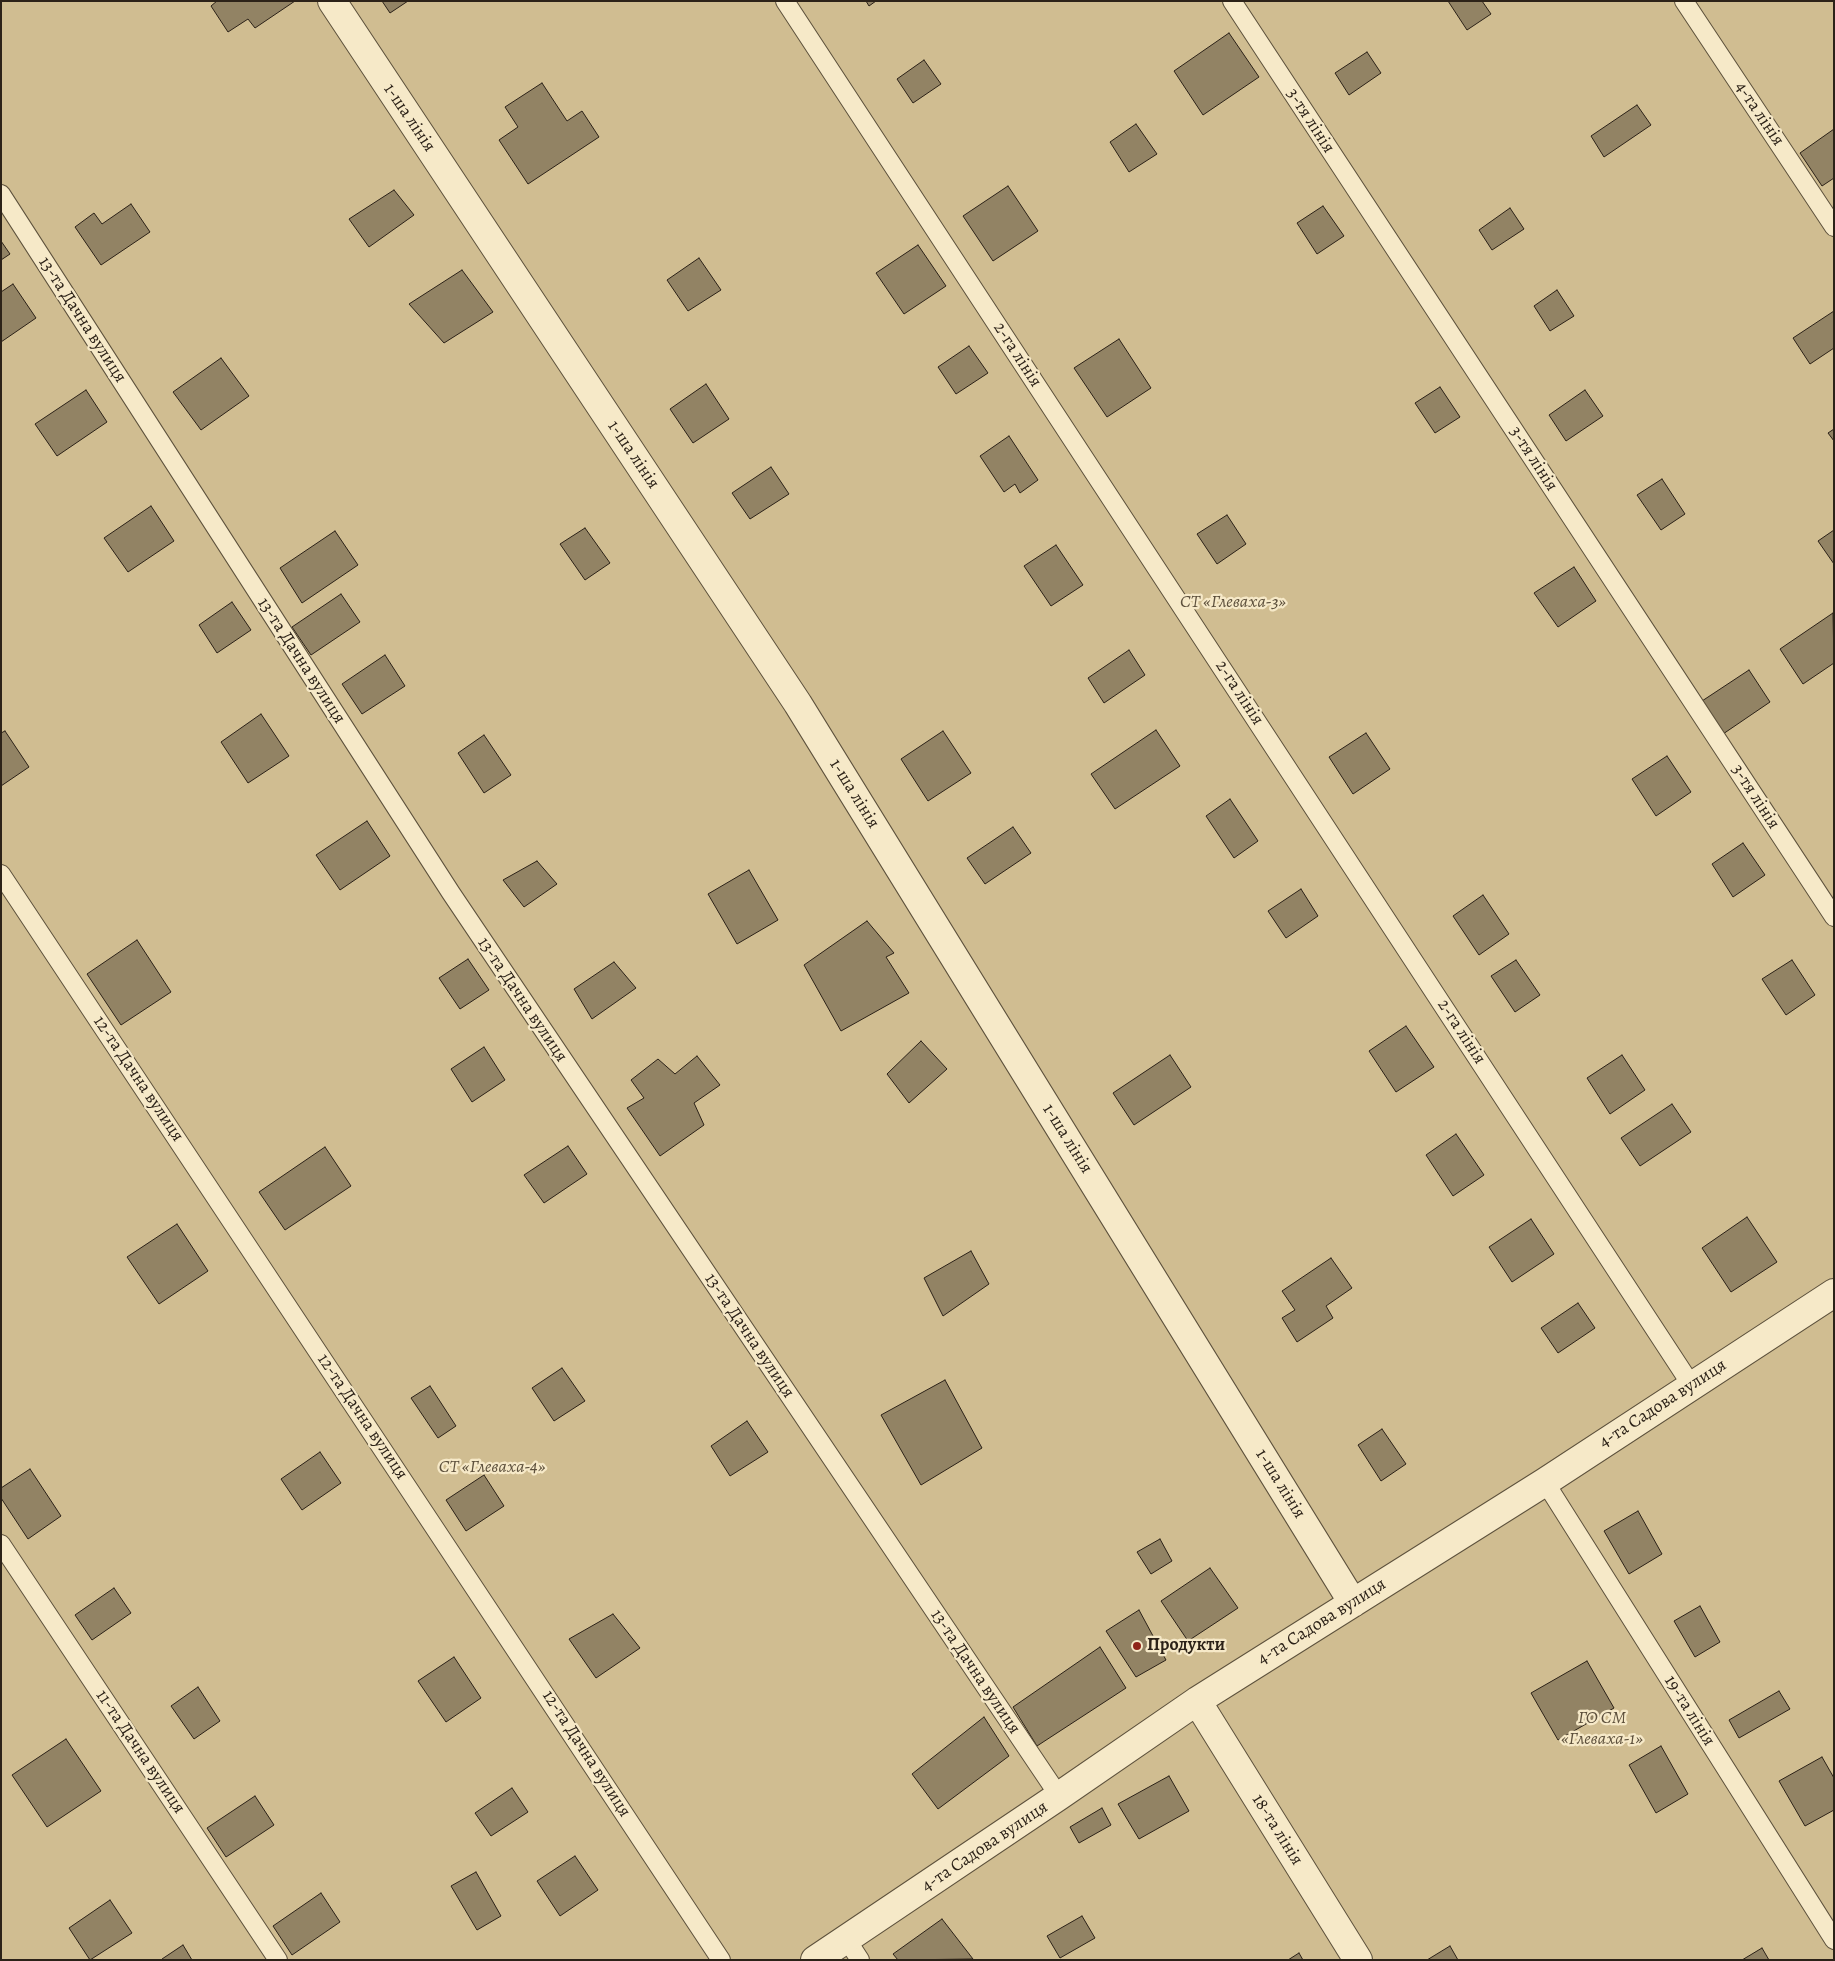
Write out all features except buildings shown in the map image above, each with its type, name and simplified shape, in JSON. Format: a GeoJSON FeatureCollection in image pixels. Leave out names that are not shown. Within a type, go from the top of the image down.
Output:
{"type":"FeatureCollection","features":[{"type":"Feature","properties":{"kind":"street","name":"1-ша лінія"},"geometry":{"type":"LineString","coordinates":[[332,1],[798,704],[1353,1603]]}},
{"type":"Feature","properties":{"kind":"street","name":"4-та Садова вулиця"},"geometry":{"type":"LineString","coordinates":[[815,1960],[854,1950],[1059,1796],[1197,1701],[1545,1482],[1834,1293]]}},
{"type":"Feature","properties":{"kind":"street","name":"18-та лінія"},"geometry":{"type":"LineString","coordinates":[[1197,1701],[1358,1960]]}},
{"type":"Feature","properties":{"kind":"lane","name":"2-га лінія"},"geometry":{"type":"LineString","coordinates":[[785,1],[1692,1386]]}},
{"type":"Feature","properties":{"kind":"lane","name":"3-тя лінія"},"geometry":{"type":"LineString","coordinates":[[1232,1],[1834,917]]}},
{"type":"Feature","properties":{"kind":"lane","name":"4-та лінія"},"geometry":{"type":"LineString","coordinates":[[1684,1],[1834,227]]}},
{"type":"Feature","properties":{"kind":"lane","name":"13-та Дачна вулиця"},"geometry":{"type":"LineString","coordinates":[[1,194],[451,893],[1059,1796]]}},
{"type":"Feature","properties":{"kind":"lane","name":"12-та Дачна вулиця"},"geometry":{"type":"LineString","coordinates":[[1,874],[721,1960]]}},
{"type":"Feature","properties":{"kind":"lane","name":"19-та лінія"},"geometry":{"type":"LineString","coordinates":[[1545,1482],[1834,1940]]}},
{"type":"Feature","properties":{"kind":"lane","name":"11-та Дачна вулиця"},"geometry":{"type":"LineString","coordinates":[[1,1544],[278,1960]]}},
{"type":"Feature","properties":{"kind":"green space"},"geometry":{"type":"Polygon","coordinates":[[[1,1],[1834,1],[1834,1300],[815,1960],[1,1960],[1,1]]]}},
{"type":"Feature","properties":{"kind":"green space","name":"ГО СМ «Глеваха-1»"},"geometry":{"type":"Polygon","coordinates":[[[1834,1304],[1834,1960],[826,1960],[1834,1304]]]}},
{"type":"Feature","properties":{"kind":"place","name":"Продукти"},"geometry":{"type":"Point","coordinates":[1137,1646]}},
{"type":"Feature","properties":{"kind":"park label","name":"СТ «Глеваха-3»"},"geometry":{"type":"Point","coordinates":[1233,603]}},
{"type":"Feature","properties":{"kind":"park label","name":"СТ «Глеваха-4»"},"geometry":{"type":"Point","coordinates":[492,1468]}}]}
